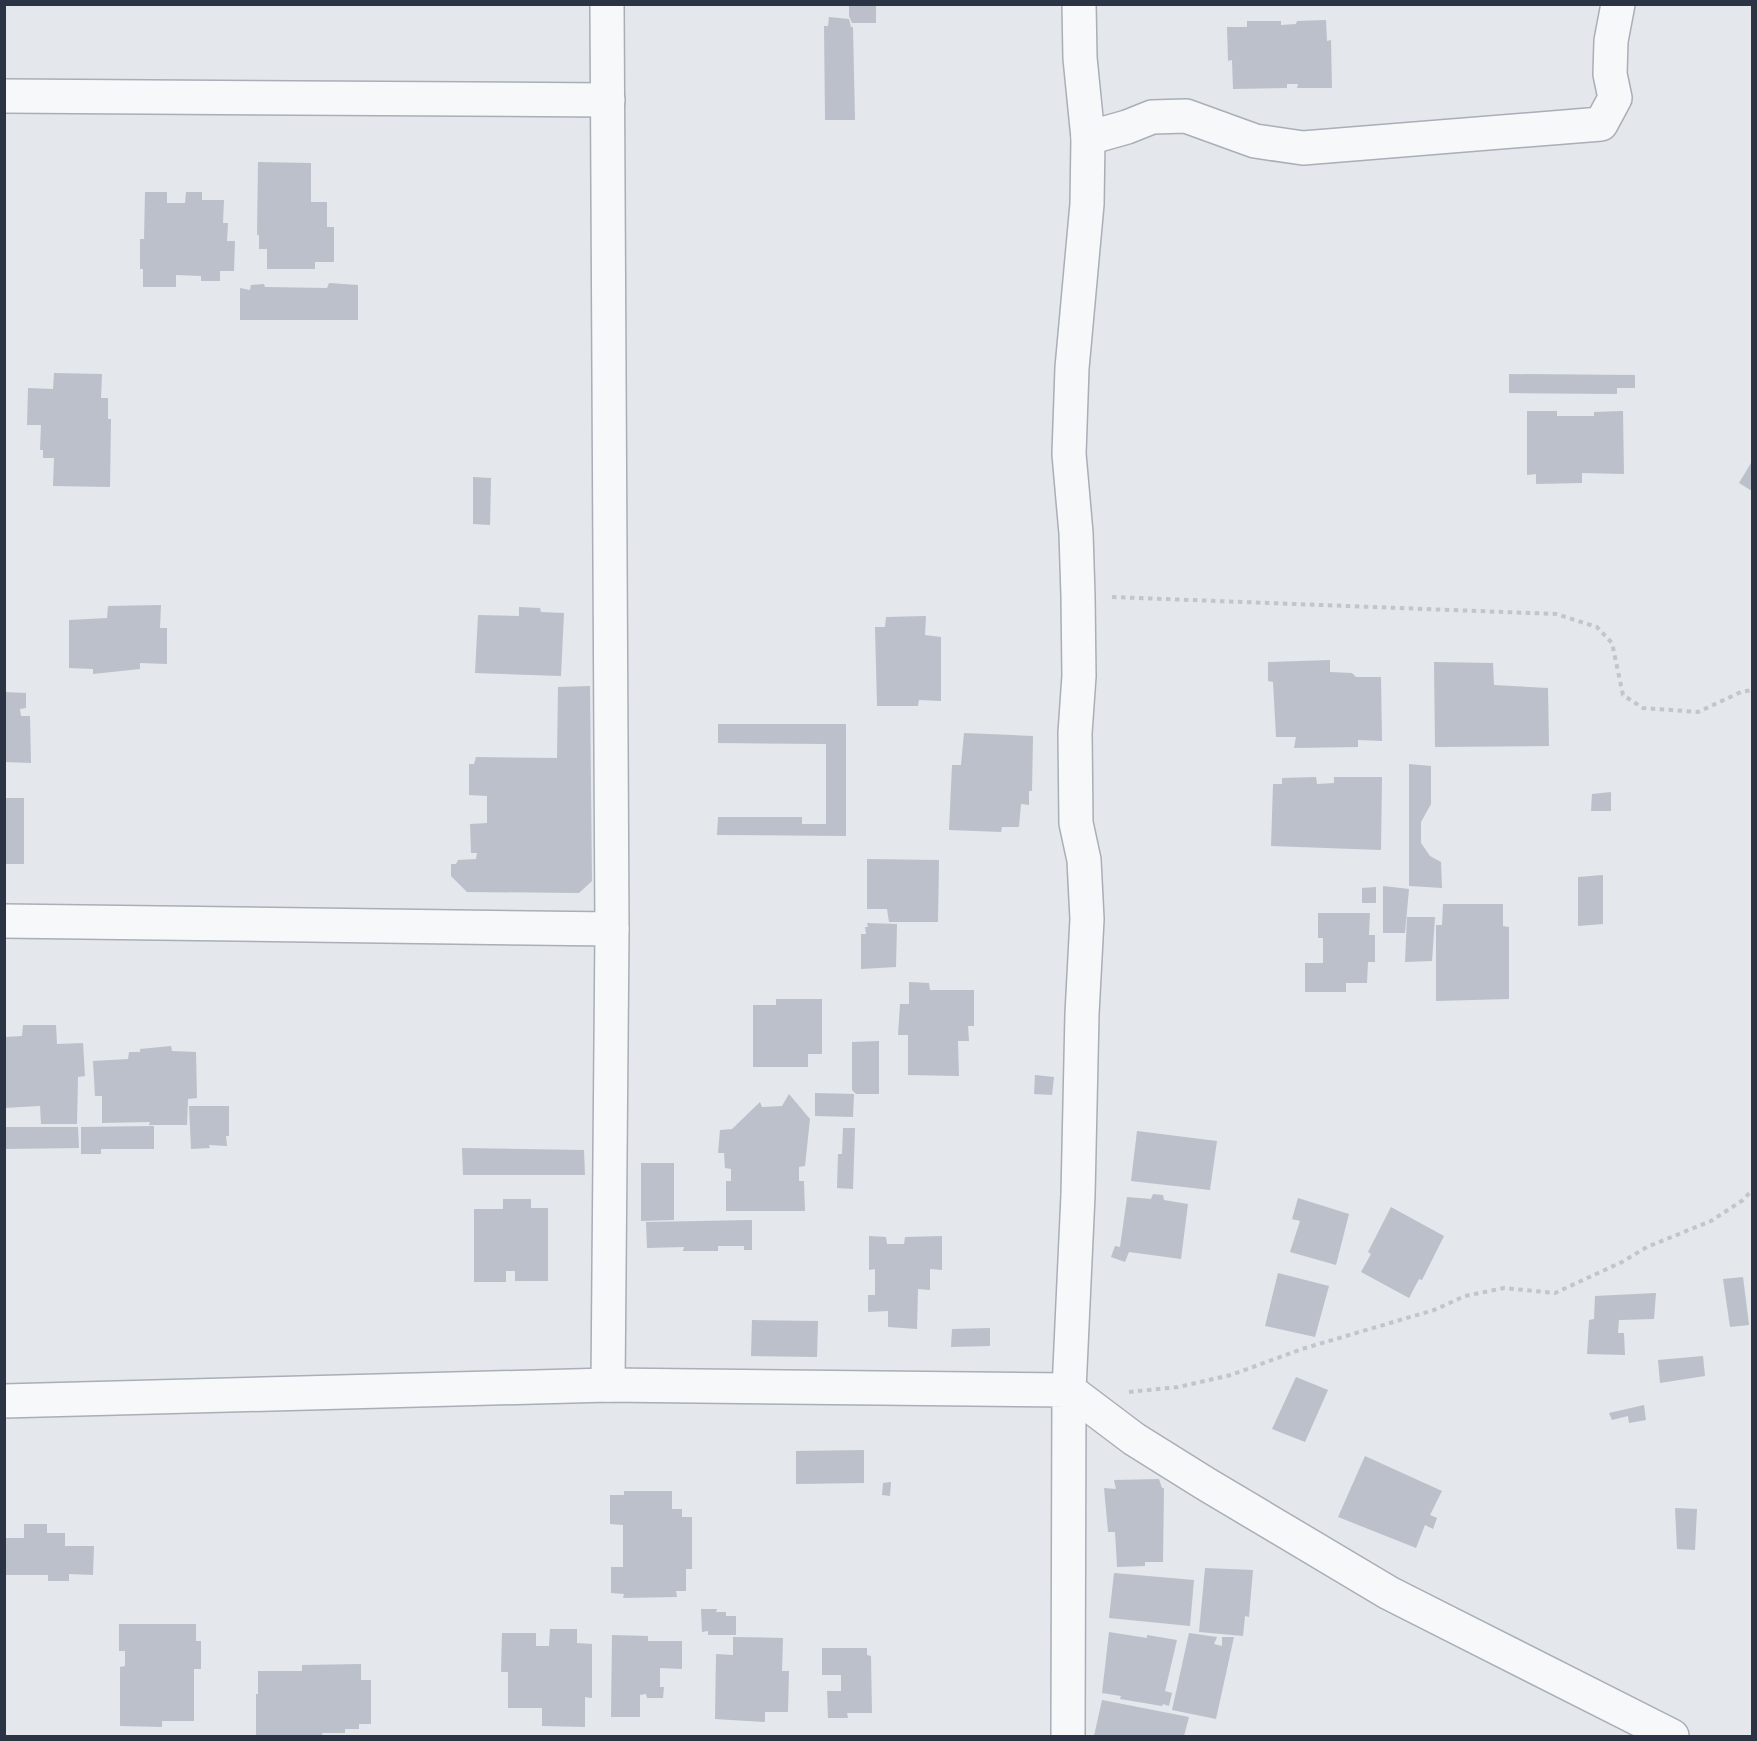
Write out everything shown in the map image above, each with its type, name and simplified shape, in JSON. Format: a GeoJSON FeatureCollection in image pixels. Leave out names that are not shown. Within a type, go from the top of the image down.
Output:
{"type":"FeatureCollection","features":[{"type":"Feature","properties":{"kind":"street"},"geometry":{"type":"LineString","coordinates":[[608,4],[612,929],[608,1385]]}},
{"type":"Feature","properties":{"kind":"street"},"geometry":{"type":"LineString","coordinates":[[1068,1737],[1069,1390],[1087,919],[1084,860],[1076,823],[1078,596],[1076,533],[1069,454],[1072,368],[1087,204],[1088,138],[1080,58],[1079,4]]}},
{"type":"Feature","properties":{"kind":"street"},"geometry":{"type":"LineString","coordinates":[[1088,138],[1152,117],[1186,116],[1255,141],[1303,148],[1600,124],[1615,98],[1610,74],[1611,41],[1618,4]]}},
{"type":"Feature","properties":{"kind":"street"},"geometry":{"type":"LineString","coordinates":[[4,96],[608,100]]}},
{"type":"Feature","properties":{"kind":"street"},"geometry":{"type":"LineString","coordinates":[[4,921],[612,929]]}},
{"type":"Feature","properties":{"kind":"street"},"geometry":{"type":"LineString","coordinates":[[4,1401],[608,1385],[1069,1390],[1134,1439],[1389,1593],[1672,1737]]}},
{"type":"Feature","properties":{"kind":"path"},"geometry":{"type":"LineString","coordinates":[[1078,596],[1556,614],[1597,627],[1612,643],[1623,695],[1643,708],[1698,712],[1741,692],[1752,690]]}},
{"type":"Feature","properties":{"kind":"path"},"geometry":{"type":"LineString","coordinates":[[1127,1392],[1178,1387],[1231,1375],[1302,1349],[1434,1310],[1465,1296],[1504,1288],[1555,1293],[1622,1262],[1647,1247],[1711,1221],[1743,1200],[1752,1190]]}},
{"type":"Feature","properties":{"kind":"building"},"geometry":{"type":"Polygon","coordinates":[[[849,4],[876,4],[876,23],[852,23],[849,16],[849,4]]]}},
{"type":"Feature","properties":{"kind":"building"},"geometry":{"type":"Polygon","coordinates":[[[829,17],[849,19],[853,27],[855,120],[825,120],[824,26],[828,26],[829,17]]]}},
{"type":"Feature","properties":{"kind":"building"},"geometry":{"type":"Polygon","coordinates":[[[1326,20],[1327,41],[1331,40],[1332,88],[1297,88],[1298,84],[1287,84],[1287,88],[1233,89],[1232,60],[1228,61],[1227,27],[1247,27],[1247,21],[1281,21],[1281,25],[1296,24],[1297,21],[1326,20]]]}},
{"type":"Feature","properties":{"kind":"building"},"geometry":{"type":"Polygon","coordinates":[[[258,162],[311,163],[311,202],[327,202],[327,227],[334,227],[334,262],[315,262],[315,269],[267,269],[267,249],[259,249],[259,235],[257,235],[258,162]]]}},
{"type":"Feature","properties":{"kind":"building"},"geometry":{"type":"Polygon","coordinates":[[[145,192],[167,192],[167,203],[185,203],[186,192],[202,192],[202,200],[224,200],[223,223],[228,223],[227,241],[235,241],[234,271],[220,271],[220,281],[201,281],[201,276],[176,275],[176,287],[143,287],[143,269],[140,269],[140,239],[144,239],[145,192]]]}},
{"type":"Feature","properties":{"kind":"building"},"geometry":{"type":"Polygon","coordinates":[[[329,283],[358,285],[358,320],[240,320],[240,288],[250,290],[251,285],[264,284],[265,287],[327,288],[329,283]]]}},
{"type":"Feature","properties":{"kind":"building"},"geometry":{"type":"Polygon","coordinates":[[[54,373],[102,374],[101,398],[108,398],[108,419],[111,419],[110,487],[53,486],[54,458],[43,458],[43,450],[40,450],[41,425],[27,425],[28,388],[53,389],[54,373]]]}},
{"type":"Feature","properties":{"kind":"building"},"geometry":{"type":"Polygon","coordinates":[[[1509,374],[1635,375],[1635,388],[1617,388],[1617,394],[1509,393],[1509,374]]]}},
{"type":"Feature","properties":{"kind":"building"},"geometry":{"type":"Polygon","coordinates":[[[1527,411],[1557,411],[1557,416],[1594,416],[1594,412],[1623,411],[1624,474],[1582,473],[1582,483],[1536,484],[1536,474],[1527,475],[1527,411]]]}},
{"type":"Feature","properties":{"kind":"building"},"geometry":{"type":"Polygon","coordinates":[[[1752,464],[1752,491],[1739,483],[1752,464]]]}},
{"type":"Feature","properties":{"kind":"building"},"geometry":{"type":"Polygon","coordinates":[[[473,477],[491,478],[490,525],[473,524],[473,477]]]}},
{"type":"Feature","properties":{"kind":"building"},"geometry":{"type":"Polygon","coordinates":[[[161,605],[160,628],[167,628],[167,664],[140,663],[140,669],[93,674],[93,669],[69,668],[69,620],[107,618],[108,606],[161,605]]]}},
{"type":"Feature","properties":{"kind":"building"},"geometry":{"type":"Polygon","coordinates":[[[519,607],[540,608],[541,612],[564,613],[561,676],[475,673],[478,615],[519,616],[519,607]]]}},
{"type":"Feature","properties":{"kind":"building"},"geometry":{"type":"Polygon","coordinates":[[[926,616],[925,635],[941,637],[941,701],[919,700],[918,706],[877,706],[875,627],[885,627],[886,617],[926,616]]]}},
{"type":"Feature","properties":{"kind":"building"},"geometry":{"type":"Polygon","coordinates":[[[1330,660],[1330,672],[1352,673],[1356,677],[1381,677],[1382,741],[1358,740],[1358,747],[1294,748],[1296,737],[1276,737],[1273,682],[1268,681],[1268,662],[1330,660]]]}},
{"type":"Feature","properties":{"kind":"building"},"geometry":{"type":"Polygon","coordinates":[[[1434,662],[1493,663],[1494,685],[1548,688],[1549,746],[1435,747],[1434,662]]]}},
{"type":"Feature","properties":{"kind":"building"},"geometry":{"type":"Polygon","coordinates":[[[590,686],[592,881],[579,893],[467,892],[451,876],[451,864],[456,864],[458,860],[476,859],[477,853],[471,853],[470,824],[487,823],[487,796],[469,795],[469,764],[474,764],[476,757],[557,758],[558,687],[590,686]]]}},
{"type":"Feature","properties":{"kind":"building"},"geometry":{"type":"Polygon","coordinates":[[[4,692],[26,693],[26,708],[20,709],[21,716],[30,716],[31,763],[4,762],[4,692]]]}},
{"type":"Feature","properties":{"kind":"building"},"geometry":{"type":"Polygon","coordinates":[[[718,724],[846,724],[846,836],[717,835],[718,817],[802,817],[802,824],[826,824],[826,744],[718,743],[718,724]]]}},
{"type":"Feature","properties":{"kind":"building"},"geometry":{"type":"Polygon","coordinates":[[[964,733],[1033,736],[1032,791],[1029,791],[1029,805],[1021,804],[1019,827],[1002,827],[1001,832],[949,830],[952,765],[961,765],[964,733]]]}},
{"type":"Feature","properties":{"kind":"building"},"geometry":{"type":"Polygon","coordinates":[[[1409,764],[1431,766],[1431,804],[1421,822],[1421,843],[1430,856],[1441,862],[1442,888],[1409,886],[1409,764]]]}},
{"type":"Feature","properties":{"kind":"building"},"geometry":{"type":"Polygon","coordinates":[[[1316,777],[1317,784],[1334,783],[1334,777],[1382,777],[1381,850],[1271,846],[1273,784],[1282,784],[1282,778],[1316,777]]]}},
{"type":"Feature","properties":{"kind":"building"},"geometry":{"type":"Polygon","coordinates":[[[1611,792],[1611,811],[1591,811],[1592,794],[1611,792]]]}},
{"type":"Feature","properties":{"kind":"building"},"geometry":{"type":"Polygon","coordinates":[[[4,798],[24,798],[24,864],[4,864],[4,798]]]}},
{"type":"Feature","properties":{"kind":"building"},"geometry":{"type":"Polygon","coordinates":[[[867,859],[939,860],[938,922],[889,922],[887,909],[867,909],[867,859]]]}},
{"type":"Feature","properties":{"kind":"building"},"geometry":{"type":"Polygon","coordinates":[[[1603,875],[1603,924],[1578,926],[1578,877],[1603,875]]]}},
{"type":"Feature","properties":{"kind":"building"},"geometry":{"type":"Polygon","coordinates":[[[1383,886],[1409,889],[1405,933],[1383,933],[1383,886]]]}},
{"type":"Feature","properties":{"kind":"building"},"geometry":{"type":"Polygon","coordinates":[[[1376,887],[1376,903],[1362,903],[1362,888],[1376,887]]]}},
{"type":"Feature","properties":{"kind":"building"},"geometry":{"type":"Polygon","coordinates":[[[1443,904],[1503,904],[1503,926],[1509,927],[1509,999],[1436,1001],[1436,925],[1442,925],[1443,904]]]}},
{"type":"Feature","properties":{"kind":"building"},"geometry":{"type":"Polygon","coordinates":[[[1318,913],[1370,913],[1369,935],[1375,935],[1375,962],[1368,962],[1367,983],[1346,983],[1346,992],[1305,992],[1305,963],[1323,963],[1323,938],[1318,938],[1318,913]]]}},
{"type":"Feature","properties":{"kind":"building"},"geometry":{"type":"Polygon","coordinates":[[[1407,917],[1435,917],[1432,961],[1405,962],[1407,917]]]}},
{"type":"Feature","properties":{"kind":"building"},"geometry":{"type":"Polygon","coordinates":[[[867,923],[897,924],[896,967],[861,969],[861,934],[866,934],[867,923]]]}},
{"type":"Feature","properties":{"kind":"building"},"geometry":{"type":"Polygon","coordinates":[[[909,982],[929,983],[930,990],[974,990],[974,1026],[968,1026],[969,1041],[958,1041],[959,1076],[908,1075],[908,1035],[898,1035],[900,1004],[909,1004],[909,982]]]}},
{"type":"Feature","properties":{"kind":"building"},"geometry":{"type":"Polygon","coordinates":[[[776,999],[822,999],[822,1054],[808,1054],[808,1067],[753,1067],[753,1005],[776,1005],[776,999]]]}},
{"type":"Feature","properties":{"kind":"building"},"geometry":{"type":"Polygon","coordinates":[[[23,1025],[56,1025],[57,1044],[83,1043],[85,1076],[78,1077],[77,1124],[41,1124],[40,1106],[4,1108],[4,1037],[22,1036],[23,1025]]]}},
{"type":"Feature","properties":{"kind":"building"},"geometry":{"type":"Polygon","coordinates":[[[879,1041],[879,1094],[856,1094],[852,1090],[852,1042],[879,1041]]]}},
{"type":"Feature","properties":{"kind":"building"},"geometry":{"type":"Polygon","coordinates":[[[171,1046],[172,1051],[196,1052],[197,1098],[188,1099],[187,1125],[149,1125],[150,1122],[102,1123],[102,1096],[95,1096],[93,1061],[128,1059],[129,1052],[171,1046]]]}},
{"type":"Feature","properties":{"kind":"building"},"geometry":{"type":"Polygon","coordinates":[[[1035,1075],[1054,1077],[1052,1095],[1034,1094],[1035,1075]]]}},
{"type":"Feature","properties":{"kind":"building"},"geometry":{"type":"Polygon","coordinates":[[[815,1093],[854,1094],[853,1117],[815,1116],[815,1093]]]}},
{"type":"Feature","properties":{"kind":"building"},"geometry":{"type":"Polygon","coordinates":[[[789,1094],[810,1119],[805,1166],[799,1167],[799,1181],[804,1181],[805,1211],[726,1211],[726,1181],[731,1181],[731,1169],[725,1168],[724,1153],[718,1153],[720,1130],[732,1129],[760,1102],[762,1107],[782,1106],[789,1094]]]}},
{"type":"Feature","properties":{"kind":"building"},"geometry":{"type":"Polygon","coordinates":[[[189,1106],[229,1106],[227,1146],[209,1145],[210,1148],[191,1149],[189,1106]]]}},
{"type":"Feature","properties":{"kind":"building"},"geometry":{"type":"Polygon","coordinates":[[[154,1126],[154,1149],[101,1149],[101,1154],[81,1154],[81,1127],[154,1126]]]}},
{"type":"Feature","properties":{"kind":"building"},"geometry":{"type":"Polygon","coordinates":[[[4,1127],[78,1127],[79,1148],[4,1149],[4,1127]]]}},
{"type":"Feature","properties":{"kind":"building"},"geometry":{"type":"Polygon","coordinates":[[[843,1128],[855,1128],[853,1189],[837,1188],[838,1154],[842,1154],[843,1128]]]}},
{"type":"Feature","properties":{"kind":"building"},"geometry":{"type":"Polygon","coordinates":[[[1137,1131],[1217,1141],[1210,1190],[1131,1181],[1137,1131]]]}},
{"type":"Feature","properties":{"kind":"building"},"geometry":{"type":"Polygon","coordinates":[[[462,1148],[584,1150],[585,1175],[463,1175],[462,1148]]]}},
{"type":"Feature","properties":{"kind":"building"},"geometry":{"type":"Polygon","coordinates":[[[641,1163],[674,1163],[674,1220],[641,1221],[641,1163]]]}},
{"type":"Feature","properties":{"kind":"building"},"geometry":{"type":"Polygon","coordinates":[[[1153,1194],[1163,1195],[1164,1200],[1188,1204],[1181,1259],[1129,1252],[1125,1262],[1111,1257],[1115,1246],[1120,1247],[1127,1197],[1151,1199],[1153,1194]]]}},
{"type":"Feature","properties":{"kind":"building"},"geometry":{"type":"Polygon","coordinates":[[[1298,1198],[1349,1214],[1336,1265],[1290,1252],[1300,1221],[1292,1219],[1298,1198]]]}},
{"type":"Feature","properties":{"kind":"building"},"geometry":{"type":"Polygon","coordinates":[[[503,1199],[531,1199],[531,1208],[548,1208],[548,1281],[515,1281],[515,1271],[506,1271],[506,1282],[474,1282],[474,1209],[503,1209],[503,1199]]]}},
{"type":"Feature","properties":{"kind":"building"},"geometry":{"type":"Polygon","coordinates":[[[1391,1207],[1444,1236],[1422,1280],[1419,1279],[1409,1298],[1361,1272],[1371,1254],[1368,1252],[1391,1207]]]}},
{"type":"Feature","properties":{"kind":"building"},"geometry":{"type":"Polygon","coordinates":[[[752,1220],[752,1250],[744,1250],[744,1246],[718,1246],[718,1251],[683,1251],[684,1247],[647,1248],[646,1222],[752,1220]]]}},
{"type":"Feature","properties":{"kind":"building"},"geometry":{"type":"Polygon","coordinates":[[[869,1236],[886,1237],[887,1244],[904,1244],[905,1237],[942,1236],[942,1270],[930,1269],[930,1290],[918,1289],[917,1329],[888,1327],[888,1311],[868,1312],[868,1295],[875,1295],[875,1269],[869,1270],[869,1236]]]}},
{"type":"Feature","properties":{"kind":"building"},"geometry":{"type":"Polygon","coordinates":[[[1278,1273],[1329,1286],[1315,1337],[1265,1326],[1278,1273]]]}},
{"type":"Feature","properties":{"kind":"building"},"geometry":{"type":"Polygon","coordinates":[[[1743,1277],[1749,1325],[1730,1327],[1723,1279],[1743,1277]]]}},
{"type":"Feature","properties":{"kind":"building"},"geometry":{"type":"Polygon","coordinates":[[[1656,1293],[1654,1319],[1619,1320],[1618,1333],[1624,1333],[1625,1355],[1587,1354],[1589,1320],[1594,1319],[1595,1296],[1656,1293]]]}},
{"type":"Feature","properties":{"kind":"building"},"geometry":{"type":"Polygon","coordinates":[[[752,1320],[818,1321],[817,1357],[751,1356],[752,1320]]]}},
{"type":"Feature","properties":{"kind":"building"},"geometry":{"type":"Polygon","coordinates":[[[990,1328],[990,1346],[951,1347],[952,1329],[990,1328]]]}},
{"type":"Feature","properties":{"kind":"building"},"geometry":{"type":"Polygon","coordinates":[[[1703,1356],[1705,1376],[1660,1383],[1658,1360],[1703,1356]]]}},
{"type":"Feature","properties":{"kind":"building"},"geometry":{"type":"Polygon","coordinates":[[[1296,1377],[1328,1390],[1305,1442],[1272,1429],[1296,1377]]]}},
{"type":"Feature","properties":{"kind":"building"},"geometry":{"type":"Polygon","coordinates":[[[1644,1405],[1646,1420],[1629,1423],[1628,1416],[1612,1420],[1609,1413],[1644,1405]]]}},
{"type":"Feature","properties":{"kind":"building"},"geometry":{"type":"Polygon","coordinates":[[[864,1450],[864,1483],[796,1484],[796,1451],[864,1450]]]}},
{"type":"Feature","properties":{"kind":"building"},"geometry":{"type":"Polygon","coordinates":[[[1365,1456],[1442,1491],[1430,1515],[1437,1518],[1433,1529],[1425,1525],[1416,1548],[1338,1517],[1365,1456]]]}},
{"type":"Feature","properties":{"kind":"building"},"geometry":{"type":"Polygon","coordinates":[[[1159,1479],[1164,1488],[1163,1562],[1145,1562],[1145,1566],[1117,1567],[1115,1532],[1108,1532],[1104,1488],[1116,1489],[1114,1480],[1159,1479]]]}},
{"type":"Feature","properties":{"kind":"building"},"geometry":{"type":"Polygon","coordinates":[[[891,1482],[890,1496],[882,1495],[883,1483],[891,1482]]]}},
{"type":"Feature","properties":{"kind":"building"},"geometry":{"type":"Polygon","coordinates":[[[624,1491],[672,1491],[672,1509],[682,1509],[682,1517],[692,1517],[692,1569],[686,1569],[686,1591],[676,1591],[677,1597],[623,1598],[624,1594],[611,1593],[611,1567],[623,1567],[623,1525],[610,1524],[610,1495],[624,1495],[624,1491]]]}},
{"type":"Feature","properties":{"kind":"building"},"geometry":{"type":"Polygon","coordinates":[[[1675,1508],[1697,1509],[1695,1550],[1677,1549],[1675,1508]]]}},
{"type":"Feature","properties":{"kind":"building"},"geometry":{"type":"Polygon","coordinates":[[[24,1524],[47,1524],[47,1533],[65,1533],[65,1546],[94,1546],[93,1575],[69,1574],[69,1581],[48,1581],[48,1575],[4,1575],[4,1538],[24,1538],[24,1524]]]}},
{"type":"Feature","properties":{"kind":"building"},"geometry":{"type":"Polygon","coordinates":[[[1205,1568],[1253,1570],[1249,1617],[1245,1616],[1243,1636],[1199,1632],[1205,1568]]]}},
{"type":"Feature","properties":{"kind":"building"},"geometry":{"type":"Polygon","coordinates":[[[1114,1573],[1194,1580],[1190,1626],[1109,1618],[1114,1573]]]}},
{"type":"Feature","properties":{"kind":"building"},"geometry":{"type":"Polygon","coordinates":[[[701,1609],[717,1609],[716,1612],[726,1612],[726,1616],[736,1616],[736,1635],[708,1635],[708,1631],[702,1632],[701,1609]]]}},
{"type":"Feature","properties":{"kind":"building"},"geometry":{"type":"Polygon","coordinates":[[[119,1624],[196,1624],[196,1641],[201,1641],[201,1669],[194,1669],[194,1721],[162,1721],[162,1727],[120,1726],[120,1667],[125,1666],[125,1651],[119,1651],[119,1624]]]}},
{"type":"Feature","properties":{"kind":"building"},"geometry":{"type":"Polygon","coordinates":[[[550,1629],[577,1629],[577,1643],[592,1644],[592,1698],[585,1697],[585,1727],[542,1726],[542,1708],[508,1708],[508,1672],[501,1672],[502,1633],[536,1633],[536,1646],[549,1646],[550,1629]]]}},
{"type":"Feature","properties":{"kind":"building"},"geometry":{"type":"Polygon","coordinates":[[[1109,1632],[1177,1640],[1165,1691],[1172,1693],[1169,1706],[1120,1699],[1121,1696],[1102,1693],[1109,1632]]]}},
{"type":"Feature","properties":{"kind":"building"},"geometry":{"type":"Polygon","coordinates":[[[1189,1633],[1217,1637],[1214,1644],[1222,1646],[1222,1637],[1234,1637],[1216,1719],[1172,1710],[1189,1633]]]}},
{"type":"Feature","properties":{"kind":"building"},"geometry":{"type":"Polygon","coordinates":[[[612,1635],[648,1636],[648,1641],[682,1641],[682,1669],[660,1668],[660,1687],[664,1687],[663,1698],[647,1698],[646,1694],[640,1695],[640,1717],[611,1717],[612,1635]]]}},
{"type":"Feature","properties":{"kind":"building"},"geometry":{"type":"Polygon","coordinates":[[[733,1637],[783,1638],[782,1671],[789,1671],[788,1712],[765,1712],[765,1722],[715,1719],[716,1654],[733,1655],[733,1637]]]}},
{"type":"Feature","properties":{"kind":"building"},"geometry":{"type":"Polygon","coordinates":[[[822,1648],[867,1648],[867,1655],[871,1656],[872,1713],[847,1713],[848,1718],[828,1718],[827,1691],[841,1691],[841,1675],[822,1675],[822,1648]]]}},
{"type":"Feature","properties":{"kind":"building"},"geometry":{"type":"Polygon","coordinates":[[[361,1664],[361,1680],[371,1680],[371,1724],[359,1724],[359,1729],[345,1729],[345,1733],[322,1733],[323,1736],[256,1736],[258,1671],[302,1671],[302,1665],[361,1664]]]}},
{"type":"Feature","properties":{"kind":"building"},"geometry":{"type":"Polygon","coordinates":[[[1102,1700],[1189,1717],[1184,1736],[1094,1736],[1102,1700]]]}}]}
